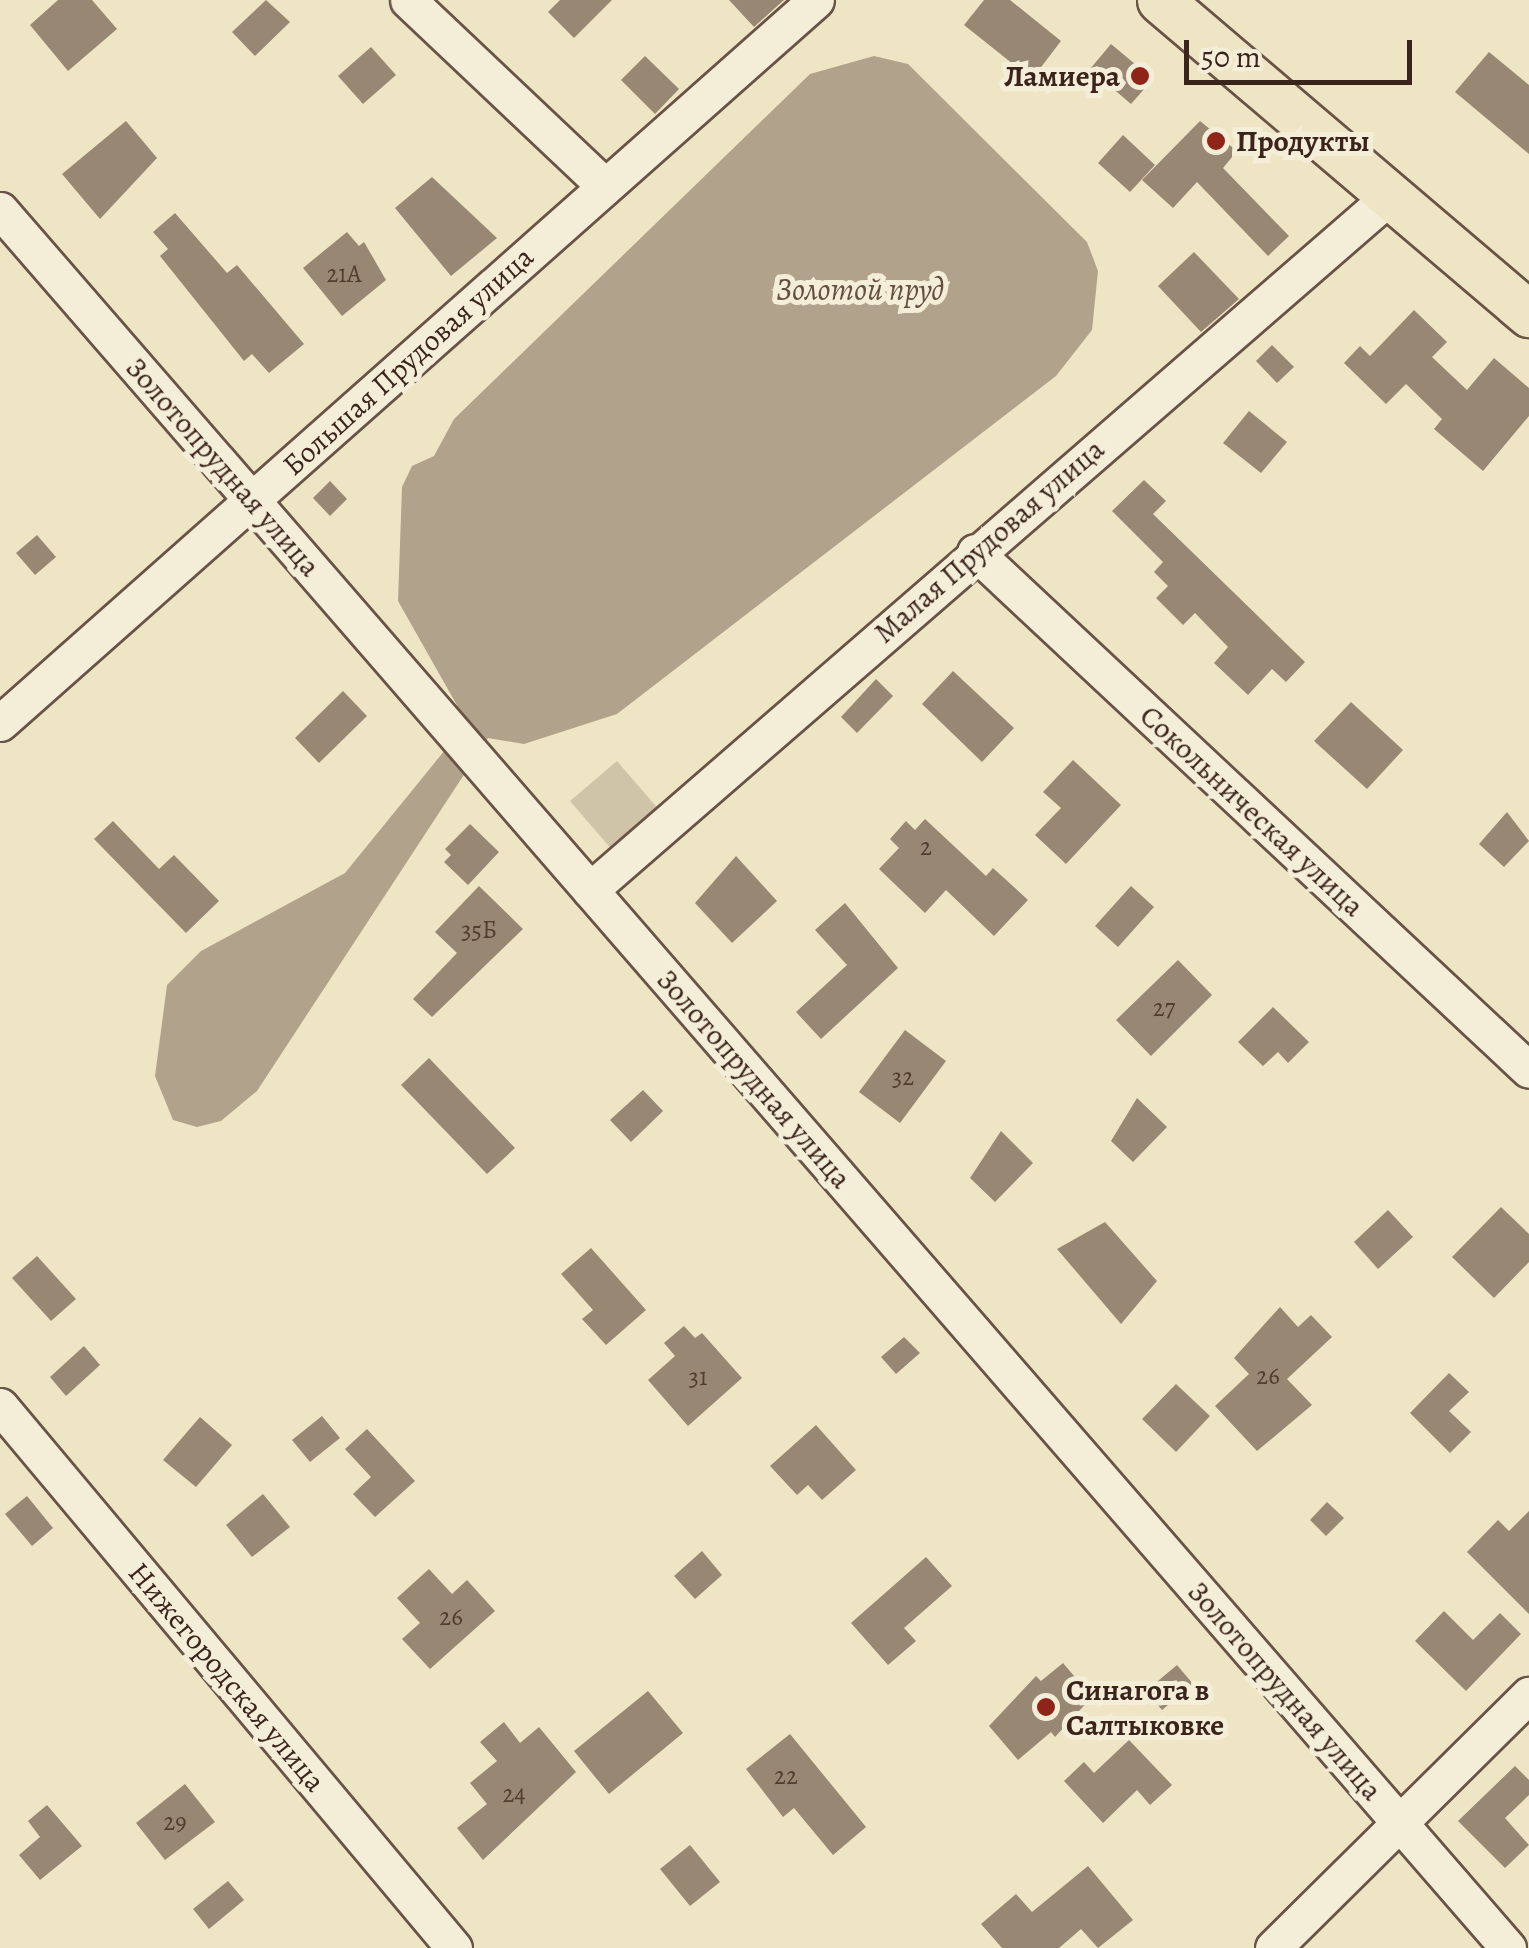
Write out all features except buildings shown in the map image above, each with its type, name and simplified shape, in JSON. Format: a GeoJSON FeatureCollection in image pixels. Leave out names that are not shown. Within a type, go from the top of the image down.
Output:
{"type":"FeatureCollection","features":[{"type":"Feature","properties":{"kind":"main road"},"geometry":{"type":"LineString","coordinates":[[1160,0],[1529,314]]}},
{"type":"Feature","properties":{"kind":"street"},"geometry":{"type":"LineString","coordinates":[[408,0],[606,186]]}},
{"type":"Feature","properties":{"kind":"street","name":"Большая Прудовая улица"},"geometry":{"type":"LineString","coordinates":[[0,723],[816,0]]}},
{"type":"Feature","properties":{"kind":"street","name":"Малая Прудовая улица"},"geometry":{"type":"LineString","coordinates":[[590,890],[975,552],[1390,196]]}},
{"type":"Feature","properties":{"kind":"street","name":"Золотопрудная улица"},"geometry":{"type":"LineString","coordinates":[[0,210],[1508,1948]]}},
{"type":"Feature","properties":{"kind":"street","name":"Сокольническая улица"},"geometry":{"type":"LineString","coordinates":[[975,552],[1529,1070]]}},
{"type":"Feature","properties":{"kind":"street","name":"Нижегородская улица"},"geometry":{"type":"LineString","coordinates":[[0,1406],[454,1948]]}},
{"type":"Feature","properties":{"kind":"street"},"geometry":{"type":"LineString","coordinates":[[1273,1948],[1403,1827],[1529,1695]]}},
{"type":"Feature","properties":{"kind":"shaded area"},"geometry":{"type":"Polygon","coordinates":[[[617,761],[660,811],[613,851],[570,801],[617,761]]]}},
{"type":"Feature","properties":{"kind":"water","name":"Золотой пруд"},"geometry":{"type":"Polygon","coordinates":[[[874,56],[908,64],[1087,242],[1098,271],[1092,330],[1056,376],[617,714],[524,744],[488,738],[257,1091],[221,1121],[197,1127],[173,1120],[155,1076],[167,985],[201,951],[345,873],[467,723],[398,601],[402,487],[412,466],[434,456],[454,419],[810,74],[874,56]]]}},
{"type":"Feature","properties":{"kind":"place","name":"Ламиера"},"geometry":{"type":"Point","coordinates":[1140,76]}},
{"type":"Feature","properties":{"kind":"place","name":"Продукты"},"geometry":{"type":"Point","coordinates":[1216,141]}},
{"type":"Feature","properties":{"kind":"place","name":"Синагога в Салтыковке"},"geometry":{"type":"Point","coordinates":[1046,1707]}}]}
